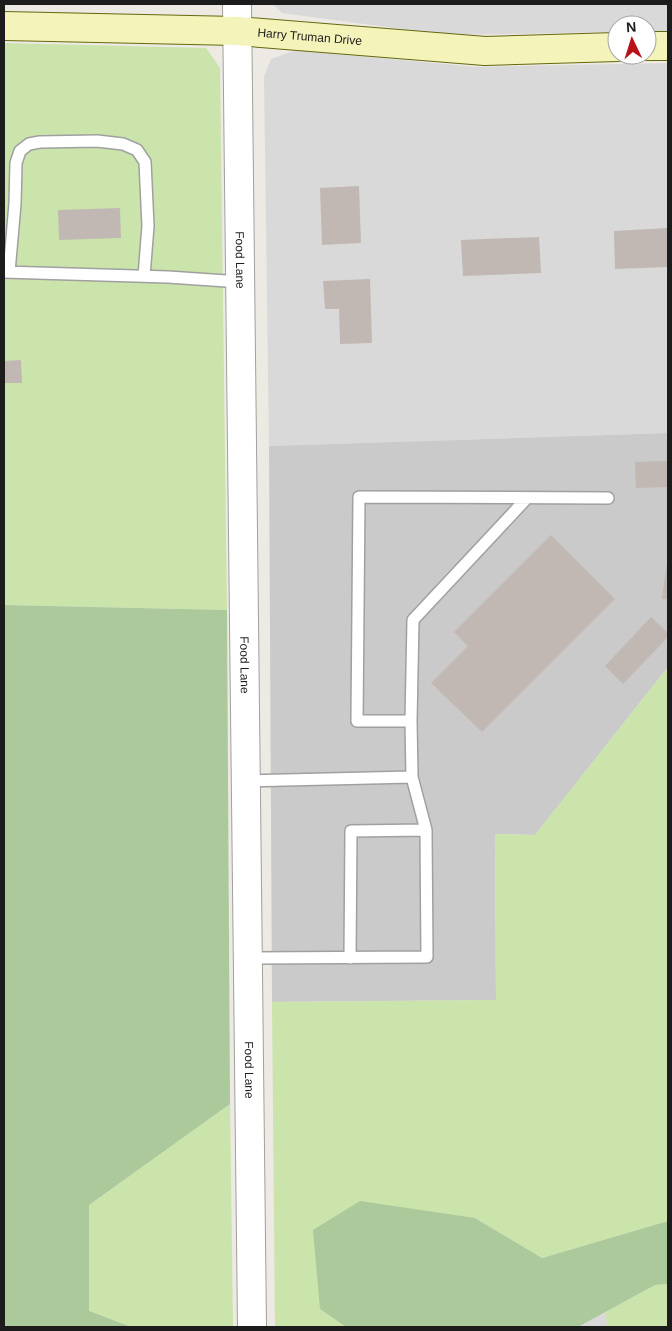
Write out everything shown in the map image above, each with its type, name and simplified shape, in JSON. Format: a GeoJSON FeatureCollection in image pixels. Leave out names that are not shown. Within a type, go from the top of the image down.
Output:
{"type":"FeatureCollection","features":[{"type":"Feature","properties":{"kind":"main road","name":"Harry Truman Drive"},"geometry":{"type":"LineString","coordinates":[[4,26],[238,31],[485,51],[607,47]]}},
{"type":"Feature","properties":{"kind":"street","name":"Food Lane"},"geometry":{"type":"LineString","coordinates":[[237,4],[252,1327]]}},
{"type":"Feature","properties":{"kind":"lane"},"geometry":{"type":"LineString","coordinates":[[144,276],[148,226],[145,162],[137,150],[123,144],[97,141],[40,142],[29,144],[20,150],[16,163],[15,204],[6,272],[144,276],[241,282]]}},
{"type":"Feature","properties":{"kind":"lane"},"geometry":{"type":"LineString","coordinates":[[411,721],[357,720],[358,497],[608,498]]}},
{"type":"Feature","properties":{"kind":"lane"},"geometry":{"type":"LineString","coordinates":[[248,958],[427,957],[426,830],[412,777],[413,620],[527,498]]}},
{"type":"Feature","properties":{"kind":"lane"},"geometry":{"type":"LineString","coordinates":[[246,780],[412,777]]}},
{"type":"Feature","properties":{"kind":"lane"},"geometry":{"type":"LineString","coordinates":[[350,958],[351,831],[426,830]]}},
{"type":"Feature","properties":{"kind":"shaded area"},"geometry":{"type":"Polygon","coordinates":[[[273,4],[668,4],[668,32],[657,32],[657,15],[607,15],[607,32],[446,35],[282,13],[273,4]]]}},
{"type":"Feature","properties":{"kind":"shaded area"},"geometry":{"type":"Polygon","coordinates":[[[296,50],[476,67],[657,65],[657,63],[668,63],[668,433],[269,446],[264,77],[271,59],[296,50]]]}},
{"type":"Feature","properties":{"kind":"shaded area"},"geometry":{"type":"Polygon","coordinates":[[[668,433],[668,667],[535,835],[495,834],[496,1000],[272,1002],[269,446],[668,433]]]}},
{"type":"Feature","properties":{"kind":"shaded area"},"geometry":{"type":"Polygon","coordinates":[[[606,1312],[607,1327],[578,1327],[606,1312]]]}},
{"type":"Feature","properties":{"kind":"green space"},"geometry":{"type":"Polygon","coordinates":[[[4,43],[206,48],[220,68],[227,610],[4,605],[4,43]]]}},
{"type":"Feature","properties":{"kind":"green space"},"geometry":{"type":"Polygon","coordinates":[[[4,605],[227,610],[230,1104],[89,1205],[89,1311],[131,1327],[4,1327],[4,605]]]}},
{"type":"Feature","properties":{"kind":"green space"},"geometry":{"type":"Polygon","coordinates":[[[668,667],[668,1221],[542,1258],[475,1218],[320,1309],[346,1327],[275,1327],[272,1002],[496,1000],[495,834],[535,835],[668,667]]]}},
{"type":"Feature","properties":{"kind":"green space"},"geometry":{"type":"Polygon","coordinates":[[[230,1104],[233,1327],[131,1327],[89,1312],[89,1205],[230,1104]]]}},
{"type":"Feature","properties":{"kind":"green space"},"geometry":{"type":"Polygon","coordinates":[[[360,1201],[475,1218],[542,1258],[668,1221],[668,1284],[655,1285],[578,1327],[346,1327],[320,1309],[313,1230],[360,1201]]]}},
{"type":"Feature","properties":{"kind":"green space"},"geometry":{"type":"Polygon","coordinates":[[[668,1284],[668,1327],[607,1327],[606,1312],[655,1285],[668,1284]]]}},
{"type":"Feature","properties":{"kind":"building"},"geometry":{"type":"Polygon","coordinates":[[[359,186],[361,243],[322,245],[320,188],[359,186]]]}},
{"type":"Feature","properties":{"kind":"building"},"geometry":{"type":"Polygon","coordinates":[[[120,208],[121,238],[59,240],[58,210],[120,208]]]}},
{"type":"Feature","properties":{"kind":"building"},"geometry":{"type":"Polygon","coordinates":[[[668,228],[668,267],[615,269],[614,231],[668,228]]]}},
{"type":"Feature","properties":{"kind":"building"},"geometry":{"type":"Polygon","coordinates":[[[539,237],[541,273],[463,276],[461,240],[539,237]]]}},
{"type":"Feature","properties":{"kind":"building"},"geometry":{"type":"Polygon","coordinates":[[[370,279],[372,343],[340,344],[339,309],[325,309],[323,281],[370,279]]]}},
{"type":"Feature","properties":{"kind":"building"},"geometry":{"type":"Polygon","coordinates":[[[21,360],[22,383],[4,383],[4,361],[21,360]]]}},
{"type":"Feature","properties":{"kind":"building"},"geometry":{"type":"Polygon","coordinates":[[[667,461],[668,487],[636,488],[635,462],[667,461]]]}},
{"type":"Feature","properties":{"kind":"building"},"geometry":{"type":"Polygon","coordinates":[[[551,535],[615,599],[482,732],[431,683],[468,646],[454,632],[551,535]]]}},
{"type":"Feature","properties":{"kind":"building"},"geometry":{"type":"Polygon","coordinates":[[[667,562],[668,599],[662,599],[667,562]]]}},
{"type":"Feature","properties":{"kind":"building"},"geometry":{"type":"Polygon","coordinates":[[[651,617],[668,633],[668,637],[623,684],[605,666],[651,617]]]}}]}
